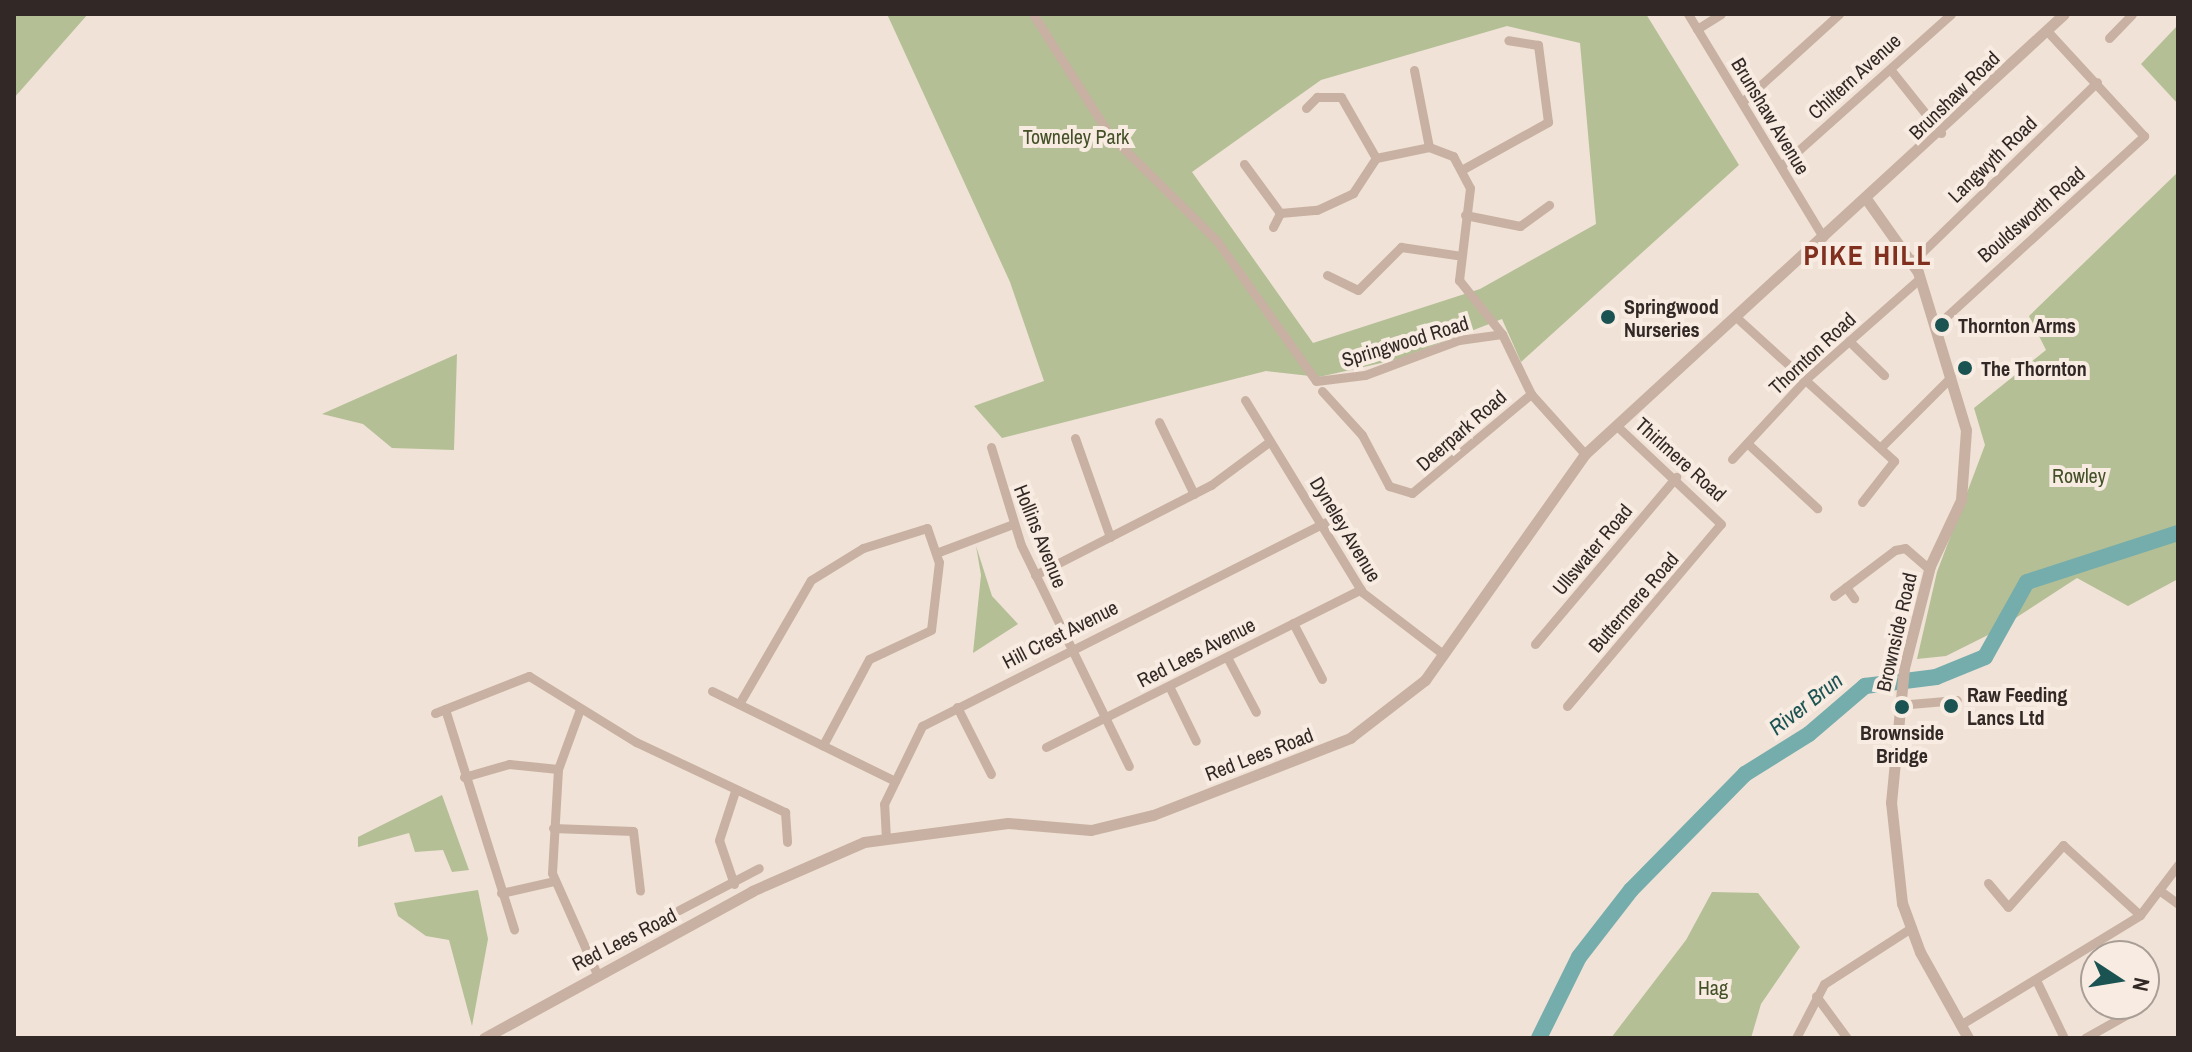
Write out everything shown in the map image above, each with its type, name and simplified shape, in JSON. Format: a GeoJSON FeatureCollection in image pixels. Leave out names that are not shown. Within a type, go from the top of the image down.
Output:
{"type":"FeatureCollection","features":[{"type":"Feature","properties":{"kind":"street","name":"Springwood Road"},"geometry":{"type":"LineString","coordinates":[[1033,14],[1109,134],[1217,241],[1316,381],[1365,375],[1459,340],[1502,334]]}},
{"type":"Feature","properties":{"kind":"street","name":"Brunshaw Avenue"},"geometry":{"type":"LineString","coordinates":[[1688,14],[1823,237]]}},
{"type":"Feature","properties":{"kind":"street"},"geometry":{"type":"LineString","coordinates":[[1697,29],[1721,14]]}},
{"type":"Feature","properties":{"kind":"street"},"geometry":{"type":"LineString","coordinates":[[1742,102],[1839,14]]}},
{"type":"Feature","properties":{"kind":"street","name":"Chiltern Avenue"},"geometry":{"type":"LineString","coordinates":[[1781,166],[1951,14]]}},
{"type":"Feature","properties":{"kind":"street","name":"Brunshaw Road"},"geometry":{"type":"LineString","coordinates":[[1867,200],[2064,14]]}},
{"type":"Feature","properties":{"kind":"street"},"geometry":{"type":"LineString","coordinates":[[2109,38],[2132,14]]}},
{"type":"Feature","properties":{"kind":"street"},"geometry":{"type":"LineString","coordinates":[[2047,31],[2097,82]]}},
{"type":"Feature","properties":{"kind":"street"},"geometry":{"type":"LineString","coordinates":[[1465,168],[1548,122],[1538,45],[1508,40]]}},
{"type":"Feature","properties":{"kind":"street"},"geometry":{"type":"LineString","coordinates":[[1890,69],[1941,133]]}},
{"type":"Feature","properties":{"kind":"street"},"geometry":{"type":"LineString","coordinates":[[1414,70],[1429,147]]}},
{"type":"Feature","properties":{"kind":"street","name":"Bouldsworth Road"},"geometry":{"type":"LineString","coordinates":[[1936,326],[2024,239],[2066,212],[2144,136],[2142,128],[2097,82]]}},
{"type":"Feature","properties":{"kind":"street","name":"Langwyth Road"},"geometry":{"type":"LineString","coordinates":[[1912,262],[2097,82]]}},
{"type":"Feature","properties":{"kind":"street"},"geometry":{"type":"LineString","coordinates":[[1306,108],[1317,97],[1341,97],[1376,158]]}},
{"type":"Feature","properties":{"kind":"street"},"geometry":{"type":"LineString","coordinates":[[1280,213],[1317,210],[1353,193],[1376,158],[1429,147],[1465,168]]}},
{"type":"Feature","properties":{"kind":"street"},"geometry":{"type":"LineString","coordinates":[[1244,164],[1280,213]]}},
{"type":"Feature","properties":{"kind":"street"},"geometry":{"type":"LineString","coordinates":[[1465,168],[1465,215],[1456,255],[1459,280],[1502,334],[1531,394],[1585,454]]}},
{"type":"Feature","properties":{"kind":"street","name":"Brownside Road"},"geometry":{"type":"LineString","coordinates":[[1867,200],[1920,278],[1966,430],[1966,475],[1929,569],[1898,705],[1891,802],[1897,876],[1911,928],[1968,1038]]}},
{"type":"Feature","properties":{"kind":"street","name":"Red Lees Road"},"geometry":{"type":"LineString","coordinates":[[484,1038],[752,891],[886,839],[1008,823],[1091,830],[1153,815],[1350,738],[1425,680],[1585,454],[1867,200]]}},
{"type":"Feature","properties":{"kind":"street"},"geometry":{"type":"LineString","coordinates":[[1465,215],[1520,226],[1549,205]]}},
{"type":"Feature","properties":{"kind":"street"},"geometry":{"type":"LineString","coordinates":[[1273,227],[1280,213]]}},
{"type":"Feature","properties":{"kind":"street"},"geometry":{"type":"LineString","coordinates":[[1327,275],[1358,290],[1401,247],[1456,255]]}},
{"type":"Feature","properties":{"kind":"street","name":"Thornton Road"},"geometry":{"type":"LineString","coordinates":[[1732,459],[1806,379],[1920,278]]}},
{"type":"Feature","properties":{"kind":"street"},"geometry":{"type":"LineString","coordinates":[[1736,317],[1881,447],[1894,469],[1862,502]]}},
{"type":"Feature","properties":{"kind":"street"},"geometry":{"type":"LineString","coordinates":[[1849,341],[1884,375]]}},
{"type":"Feature","properties":{"kind":"street"},"geometry":{"type":"LineString","coordinates":[[1881,447],[1951,377]]}},
{"type":"Feature","properties":{"kind":"street","name":"Deerpark Road"},"geometry":{"type":"LineString","coordinates":[[1322,391],[1362,435],[1389,486],[1412,493],[1531,394]]}},
{"type":"Feature","properties":{"kind":"street","name":"Dyneley Avenue"},"geometry":{"type":"LineString","coordinates":[[1245,400],[1269,442],[1325,522],[1361,589],[1443,654]]}},
{"type":"Feature","properties":{"kind":"street"},"geometry":{"type":"LineString","coordinates":[[1159,422],[1194,494]]}},
{"type":"Feature","properties":{"kind":"street","name":"Thirlmere Road"},"geometry":{"type":"LineString","coordinates":[[1617,426],[1720,519]]}},
{"type":"Feature","properties":{"kind":"street"},"geometry":{"type":"LineString","coordinates":[[1075,438],[1110,537]]}},
{"type":"Feature","properties":{"kind":"street"},"geometry":{"type":"LineString","coordinates":[[1035,575],[1194,494],[1269,442]]}},
{"type":"Feature","properties":{"kind":"street"},"geometry":{"type":"LineString","coordinates":[[1747,443],[1817,508]]}},
{"type":"Feature","properties":{"kind":"street","name":"Hollins Avenue"},"geometry":{"type":"LineString","coordinates":[[991,447],[1013,524],[1035,575],[1129,766]]}},
{"type":"Feature","properties":{"kind":"street","name":"Ullswater Road"},"geometry":{"type":"LineString","coordinates":[[1535,644],[1676,477]]}},
{"type":"Feature","properties":{"kind":"street","name":"Buttermere Road"},"geometry":{"type":"LineString","coordinates":[[1567,706],[1720,519]]}},
{"type":"Feature","properties":{"kind":"street","name":"Hill Crest Avenue"},"geometry":{"type":"LineString","coordinates":[[886,839],[884,804],[922,726],[1325,522]]}},
{"type":"Feature","properties":{"kind":"street"},"geometry":{"type":"LineString","coordinates":[[936,553],[1013,524]]}},
{"type":"Feature","properties":{"kind":"street"},"geometry":{"type":"LineString","coordinates":[[739,704],[811,580],[918,526],[930,533],[936,553],[931,630],[869,659],[823,745]]}},
{"type":"Feature","properties":{"kind":"street"},"geometry":{"type":"LineString","coordinates":[[1834,596],[1901,548],[1929,569]]}},
{"type":"Feature","properties":{"kind":"street"},"geometry":{"type":"LineString","coordinates":[[1846,587],[1854,598]]}},
{"type":"Feature","properties":{"kind":"street","name":"Red Lees Avenue"},"geometry":{"type":"LineString","coordinates":[[1046,747],[1361,589]]}},
{"type":"Feature","properties":{"kind":"street"},"geometry":{"type":"LineString","coordinates":[[1293,623],[1322,679]]}},
{"type":"Feature","properties":{"kind":"street"},"geometry":{"type":"LineString","coordinates":[[1227,657],[1256,712]]}},
{"type":"Feature","properties":{"kind":"street"},"geometry":{"type":"LineString","coordinates":[[514,929],[440,711],[529,676],[580,709],[735,791],[785,812],[787,842]]}},
{"type":"Feature","properties":{"kind":"street"},"geometry":{"type":"LineString","coordinates":[[1169,686],[1196,741]]}},
{"type":"Feature","properties":{"kind":"street"},"geometry":{"type":"LineString","coordinates":[[712,691],[895,781]]}},
{"type":"Feature","properties":{"kind":"street"},"geometry":{"type":"LineString","coordinates":[[1898,705],[1957,700]]}},
{"type":"Feature","properties":{"kind":"street"},"geometry":{"type":"LineString","coordinates":[[957,707],[991,774]]}},
{"type":"Feature","properties":{"kind":"street"},"geometry":{"type":"LineString","coordinates":[[580,709],[558,769],[553,828],[554,881],[597,974]]}},
{"type":"Feature","properties":{"kind":"street"},"geometry":{"type":"LineString","coordinates":[[464,777],[509,764],[558,769]]}},
{"type":"Feature","properties":{"kind":"street"},"geometry":{"type":"LineString","coordinates":[[734,883],[719,840],[735,791]]}},
{"type":"Feature","properties":{"kind":"street"},"geometry":{"type":"LineString","coordinates":[[553,828],[633,831],[640,891]]}},
{"type":"Feature","properties":{"kind":"street"},"geometry":{"type":"LineString","coordinates":[[1988,883],[2008,907],[2063,845],[2140,915]]}},
{"type":"Feature","properties":{"kind":"street"},"geometry":{"type":"LineString","coordinates":[[1960,1025],[2140,915],[2178,865]]}},
{"type":"Feature","properties":{"kind":"street"},"geometry":{"type":"LineString","coordinates":[[679,910],[759,868]]}},
{"type":"Feature","properties":{"kind":"street"},"geometry":{"type":"LineString","coordinates":[[501,893],[554,881]]}},
{"type":"Feature","properties":{"kind":"street"},"geometry":{"type":"LineString","coordinates":[[2159,890],[2178,904]]}},
{"type":"Feature","properties":{"kind":"street"},"geometry":{"type":"LineString","coordinates":[[1796,1038],[1816,996],[1851,961],[1911,928]]}},
{"type":"Feature","properties":{"kind":"street"},"geometry":{"type":"LineString","coordinates":[[2036,980],[2064,1038]]}},
{"type":"Feature","properties":{"kind":"street"},"geometry":{"type":"LineString","coordinates":[[1816,996],[1847,1038]]}},
{"type":"Feature","properties":{"kind":"street"},"geometry":{"type":"LineString","coordinates":[[2085,1038],[2117,1020]]}},
{"type":"Feature","properties":{"kind":"green space"},"geometry":{"type":"Polygon","coordinates":[[[14,14],[88,14],[14,98],[14,14]]]}},
{"type":"Feature","properties":{"kind":"green space","name":"Towneley Park"},"geometry":{"type":"Polygon","coordinates":[[[887,14],[1646,14],[1739,165],[1521,362],[1502,319],[1399,359],[1319,377],[1266,371],[1002,438],[974,406],[1044,381],[1010,282],[887,14]],[[1507,26],[1321,80],[1192,172],[1313,343],[1480,289],[1596,224],[1580,43],[1507,26]]]}},
{"type":"Feature","properties":{"kind":"green space"},"geometry":{"type":"Polygon","coordinates":[[[2178,25],[2178,104],[2141,64],[2178,25]]]}},
{"type":"Feature","properties":{"kind":"green space","name":"Rowley"},"geometry":{"type":"Polygon","coordinates":[[[2178,172],[2178,579],[2128,606],[2077,578],[1994,632],[1946,656],[1917,659],[1937,572],[1985,445],[1974,408],[2046,350],[2029,316],[2178,172]]]}},
{"type":"Feature","properties":{"kind":"green space"},"geometry":{"type":"Polygon","coordinates":[[[457,354],[454,450],[392,448],[363,424],[322,414],[457,354]]]}},
{"type":"Feature","properties":{"kind":"green space"},"geometry":{"type":"Polygon","coordinates":[[[976,546],[992,596],[1018,624],[973,653],[981,575],[976,546]]]}},
{"type":"Feature","properties":{"kind":"green space"},"geometry":{"type":"Polygon","coordinates":[[[442,795],[469,870],[452,872],[443,850],[415,852],[409,833],[358,847],[358,837],[442,795]]]}},
{"type":"Feature","properties":{"kind":"green space"},"geometry":{"type":"Polygon","coordinates":[[[478,890],[488,939],[472,1026],[449,940],[426,936],[398,916],[394,903],[478,890]]]}},
{"type":"Feature","properties":{"kind":"green space","name":"Hag"},"geometry":{"type":"Polygon","coordinates":[[[1712,892],[1758,893],[1800,947],[1761,1004],[1751,1038],[1611,1038],[1686,940],[1712,892]]]}},
{"type":"Feature","properties":{"kind":"waterway","name":"River Brun"},"geometry":{"type":"LineString","coordinates":[[1539,1038],[1579,957],[1631,890],[1745,774],[1809,734],[1865,686],[1936,677],[1985,657],[2027,582],[2178,533]]}},
{"type":"Feature","properties":{"kind":"place","name":"Springwood Nurseries"},"geometry":{"type":"Point","coordinates":[1608,317]}},
{"type":"Feature","properties":{"kind":"place","name":"Thornton Arms"},"geometry":{"type":"Point","coordinates":[1942,325]}},
{"type":"Feature","properties":{"kind":"place","name":"The Thornton"},"geometry":{"type":"Point","coordinates":[1965,368]}},
{"type":"Feature","properties":{"kind":"place","name":"Raw Feeding Lancs Ltd"},"geometry":{"type":"Point","coordinates":[1951,706]}},
{"type":"Feature","properties":{"kind":"place","name":"Brownside Bridge"},"geometry":{"type":"Point","coordinates":[1902,707]}},
{"type":"Feature","properties":{"kind":"district","name":"PIKE HILL"},"geometry":{"type":"Point","coordinates":[1868,255]}}]}
